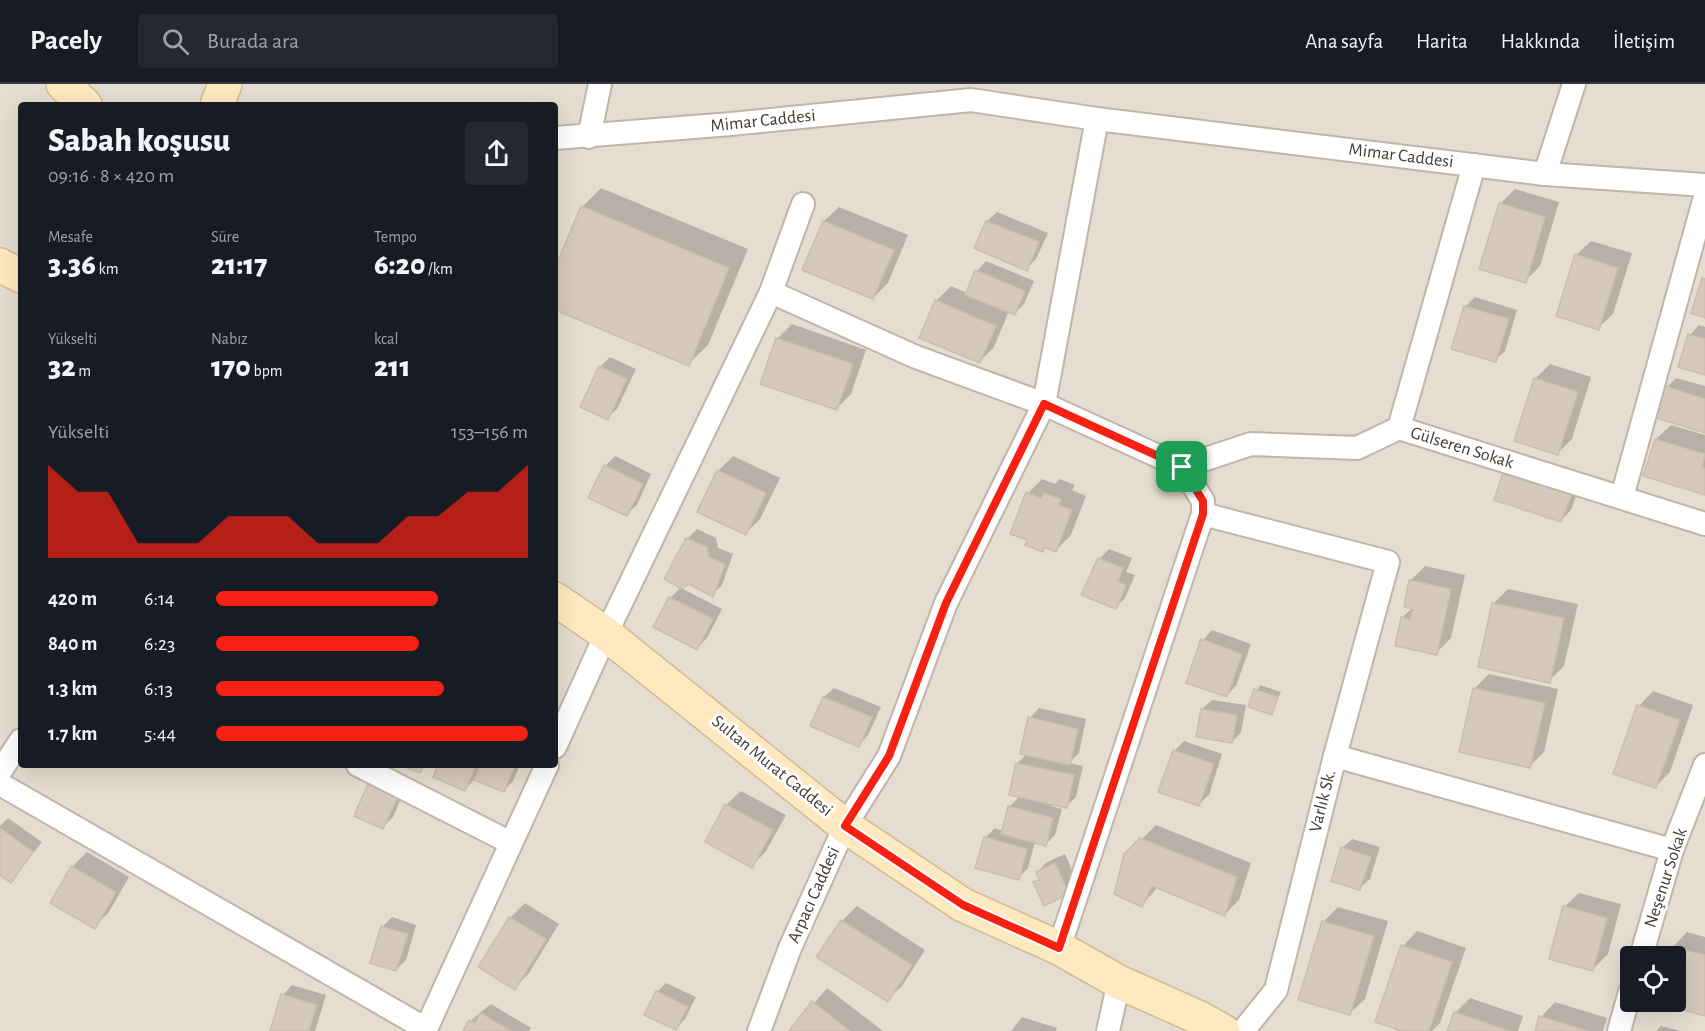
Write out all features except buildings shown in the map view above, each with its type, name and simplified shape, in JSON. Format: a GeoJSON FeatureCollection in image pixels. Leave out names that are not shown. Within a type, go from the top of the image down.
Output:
{"type":"FeatureCollection","features":[{"type":"Feature","properties":{"kind":"main road"},"geometry":{"type":"LineString","coordinates":[[63,84],[82,102]]}},
{"type":"Feature","properties":{"kind":"main road"},"geometry":{"type":"LineString","coordinates":[[218,102],[225,84]]}},
{"type":"Feature","properties":{"kind":"main road"},"geometry":{"type":"LineString","coordinates":[[0,265],[18,274]]}},
{"type":"Feature","properties":{"kind":"main road","name":"Sultan Murat Caddesi"},"geometry":{"type":"LineString","coordinates":[[558,601],[606,634],[845,826],[963,905],[1059,948],[1119,982],[1200,1018],[1223,1031]]}},
{"type":"Feature","properties":{"kind":"street"},"geometry":{"type":"LineString","coordinates":[[589,137],[600,84]]}},
{"type":"Feature","properties":{"kind":"street"},"geometry":{"type":"LineString","coordinates":[[1545,174],[1574,84]]}},
{"type":"Feature","properties":{"kind":"street","name":"Mimar Caddesi"},"geometry":{"type":"LineString","coordinates":[[558,138],[589,137],[974,92],[1097,119],[1545,174],[1705,185]]}},
{"type":"Feature","properties":{"kind":"street","name":"Arpacı Caddesi"},"geometry":{"type":"LineString","coordinates":[[759,1031],[790,948],[845,826],[889,756],[946,603],[1044,404],[1097,119]]}},
{"type":"Feature","properties":{"kind":"street"},"geometry":{"type":"LineString","coordinates":[[1399,428],[1474,165]]}},
{"type":"Feature","properties":{"kind":"street"},"geometry":{"type":"LineString","coordinates":[[1622,497],[1705,197]]}},
{"type":"Feature","properties":{"kind":"street"},"geometry":{"type":"LineString","coordinates":[[558,740],[606,634],[771,292],[803,204]]}},
{"type":"Feature","properties":{"kind":"street"},"geometry":{"type":"LineString","coordinates":[[771,292],[916,357],[1044,404],[1182,467],[1203,501],[1203,514],[1059,948]]}},
{"type":"Feature","properties":{"kind":"street","name":"Gülseren Sokak"},"geometry":{"type":"LineString","coordinates":[[1182,467],[1251,444],[1357,448],[1399,428],[1705,524]]}},
{"type":"Feature","properties":{"kind":"street","name":"Varlık Sk."},"geometry":{"type":"LineString","coordinates":[[1203,514],[1388,562],[1335,756],[1276,990],[1243,1031]]}},
{"type":"Feature","properties":{"kind":"street"},"geometry":{"type":"LineString","coordinates":[[0,772],[18,745]]}},
{"type":"Feature","properties":{"kind":"street"},"geometry":{"type":"LineString","coordinates":[[1335,756],[1672,850]]}},
{"type":"Feature","properties":{"kind":"street","name":"Neşenur Sokak"},"geometry":{"type":"LineString","coordinates":[[1644,946],[1672,850],[1705,765]]}},
{"type":"Feature","properties":{"kind":"street"},"geometry":{"type":"LineString","coordinates":[[364,768],[512,843]]}},
{"type":"Feature","properties":{"kind":"street"},"geometry":{"type":"LineString","coordinates":[[0,784],[425,1030],[546,768]]}},
{"type":"Feature","properties":{"kind":"street"},"geometry":{"type":"LineString","coordinates":[[1108,1031],[1119,982]]}},
{"type":"Feature","properties":{"kind":"street"},"geometry":{"type":"LineString","coordinates":[[1619,1031],[1624,1012]]}},
{"type":"Feature","properties":{"kind":"shaded area"},"geometry":{"type":"Polygon","coordinates":[[[0,84],[1705,84],[1705,1031],[0,1031],[0,84]]]}},
{"type":"Feature","properties":{"kind":"route"},"geometry":{"type":"LineString","coordinates":[[1044,404],[1182,467],[1203,501],[1203,514],[1059,948],[963,905],[845,826],[889,756],[946,603],[1044,404]]}}]}
